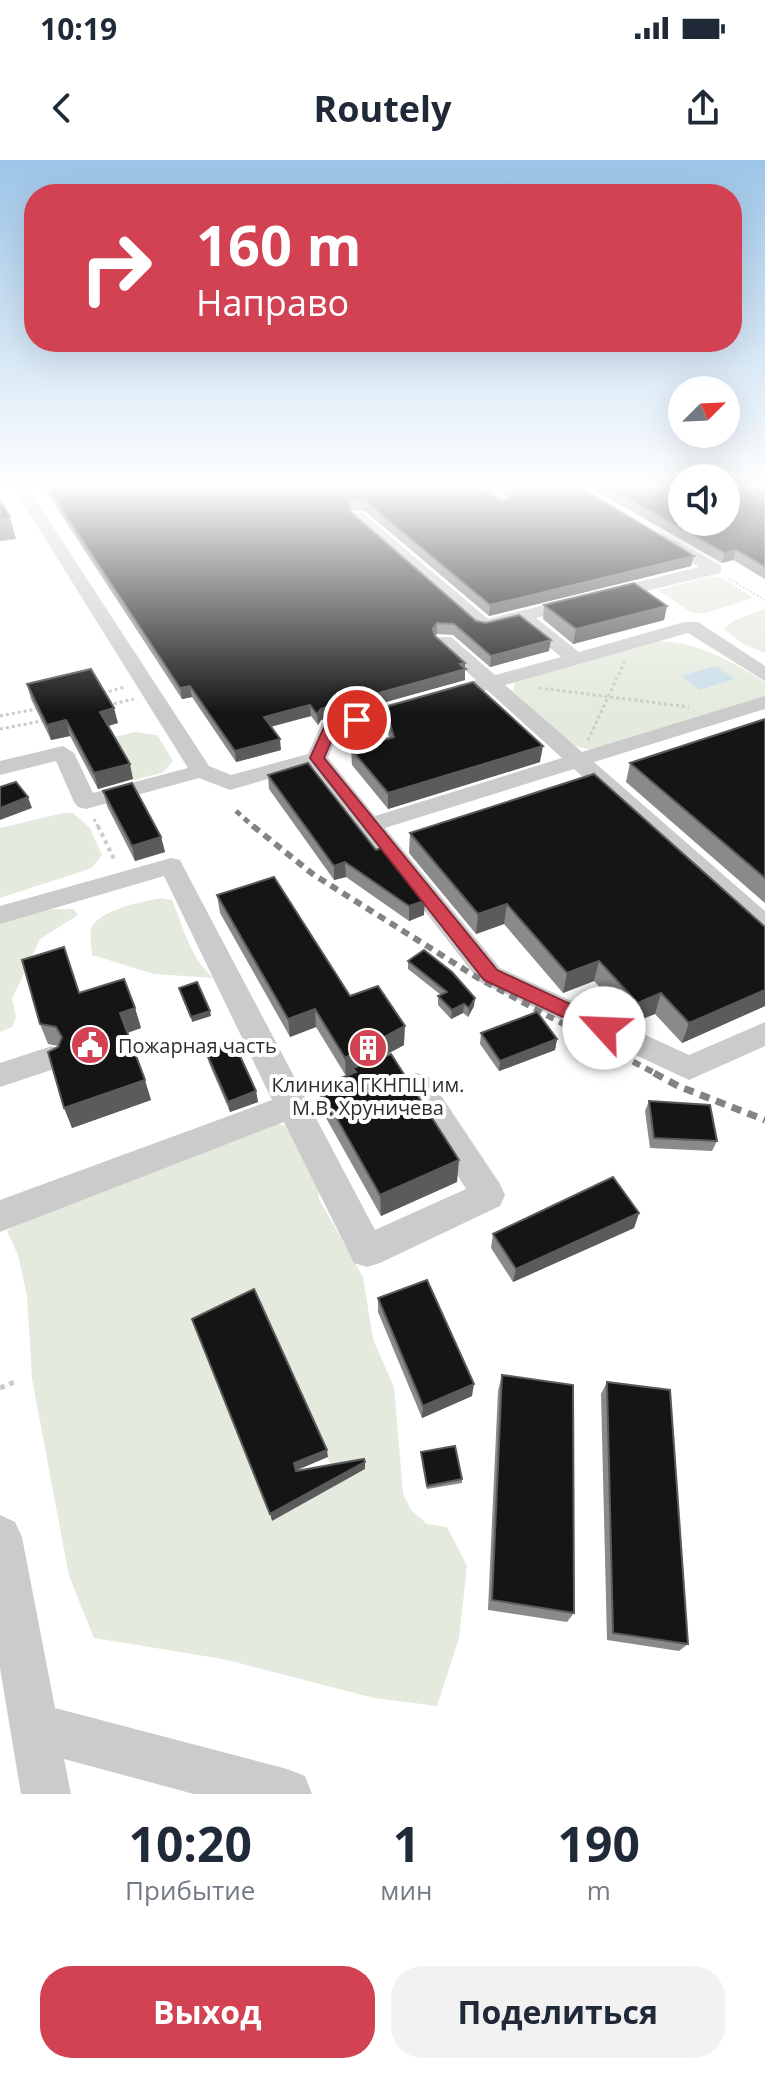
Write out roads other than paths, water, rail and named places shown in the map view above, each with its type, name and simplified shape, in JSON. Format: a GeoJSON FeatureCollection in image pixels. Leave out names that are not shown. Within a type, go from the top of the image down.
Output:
{"type":"FeatureCollection","features":[{"type":"Feature","properties":{"kind":"street"},"geometry":{"type":"LineString","coordinates":[[67,560],[201,771],[230,783],[317,758]]}},
{"type":"Feature","properties":{"kind":"street"},"geometry":{"type":"LineString","coordinates":[[409,560],[484,625],[714,569],[699,560]]}},
{"type":"Feature","properties":{"kind":"street"},"geometry":{"type":"LineString","coordinates":[[635,588],[765,675]]}},
{"type":"Feature","properties":{"kind":"street"},"geometry":{"type":"LineString","coordinates":[[523,616],[576,659]]}},
{"type":"Feature","properties":{"kind":"street"},"geometry":{"type":"LineString","coordinates":[[317,758],[330,728],[691,626]]}},
{"type":"Feature","properties":{"kind":"street"},"geometry":{"type":"LineString","coordinates":[[444,641],[765,926]]}},
{"type":"Feature","properties":{"kind":"street"},"geometry":{"type":"LineString","coordinates":[[370,825],[765,702]]}},
{"type":"Feature","properties":{"kind":"street"},"geometry":{"type":"LineString","coordinates":[[0,768],[63,753],[86,802],[201,771]]}},
{"type":"Feature","properties":{"kind":"street"},"geometry":{"type":"LineString","coordinates":[[317,758],[490,975],[689,1068],[765,1033]]}},
{"type":"Feature","properties":{"kind":"street"},"geometry":{"type":"LineString","coordinates":[[0,915],[171,866],[367,1251],[488,1195],[417,1085]]}},
{"type":"Feature","properties":{"kind":"street"},"geometry":{"type":"LineString","coordinates":[[0,1075],[52,1058]]}},
{"type":"Feature","properties":{"kind":"street"},"geometry":{"type":"LineString","coordinates":[[0,1216],[291,1106]]}},
{"type":"Feature","properties":{"kind":"street"},"geometry":{"type":"LineString","coordinates":[[0,1537],[4,1585],[46,1794]]}},
{"type":"Feature","properties":{"kind":"street"},"geometry":{"type":"LineString","coordinates":[[34,1727],[287,1794]]}},
{"type":"Feature","properties":{"kind":"water"},"geometry":{"type":"Polygon","coordinates":[[[716,666],[735,679],[699,690],[681,676],[716,666]]]}},
{"type":"Feature","properties":{"kind":"railway"},"geometry":{"type":"LineString","coordinates":[[236,811],[255,828]]}},
{"type":"Feature","properties":{"kind":"railway"},"geometry":{"type":"LineString","coordinates":[[253,826],[314,875],[478,978],[658,1075]]}},
{"type":"Feature","properties":{"kind":"railway"},"geometry":{"type":"LineString","coordinates":[[654,1073],[678,1086],[765,1120]]}},
{"type":"Feature","properties":{"kind":"place","name":"Пожарная часть"},"geometry":{"type":"Point","coordinates":[90,1045]}},
{"type":"Feature","properties":{"kind":"place","name":"Клиника ГКНПЦ им. М.В. Хруничева"},"geometry":{"type":"Point","coordinates":[368,1048]}}]}
